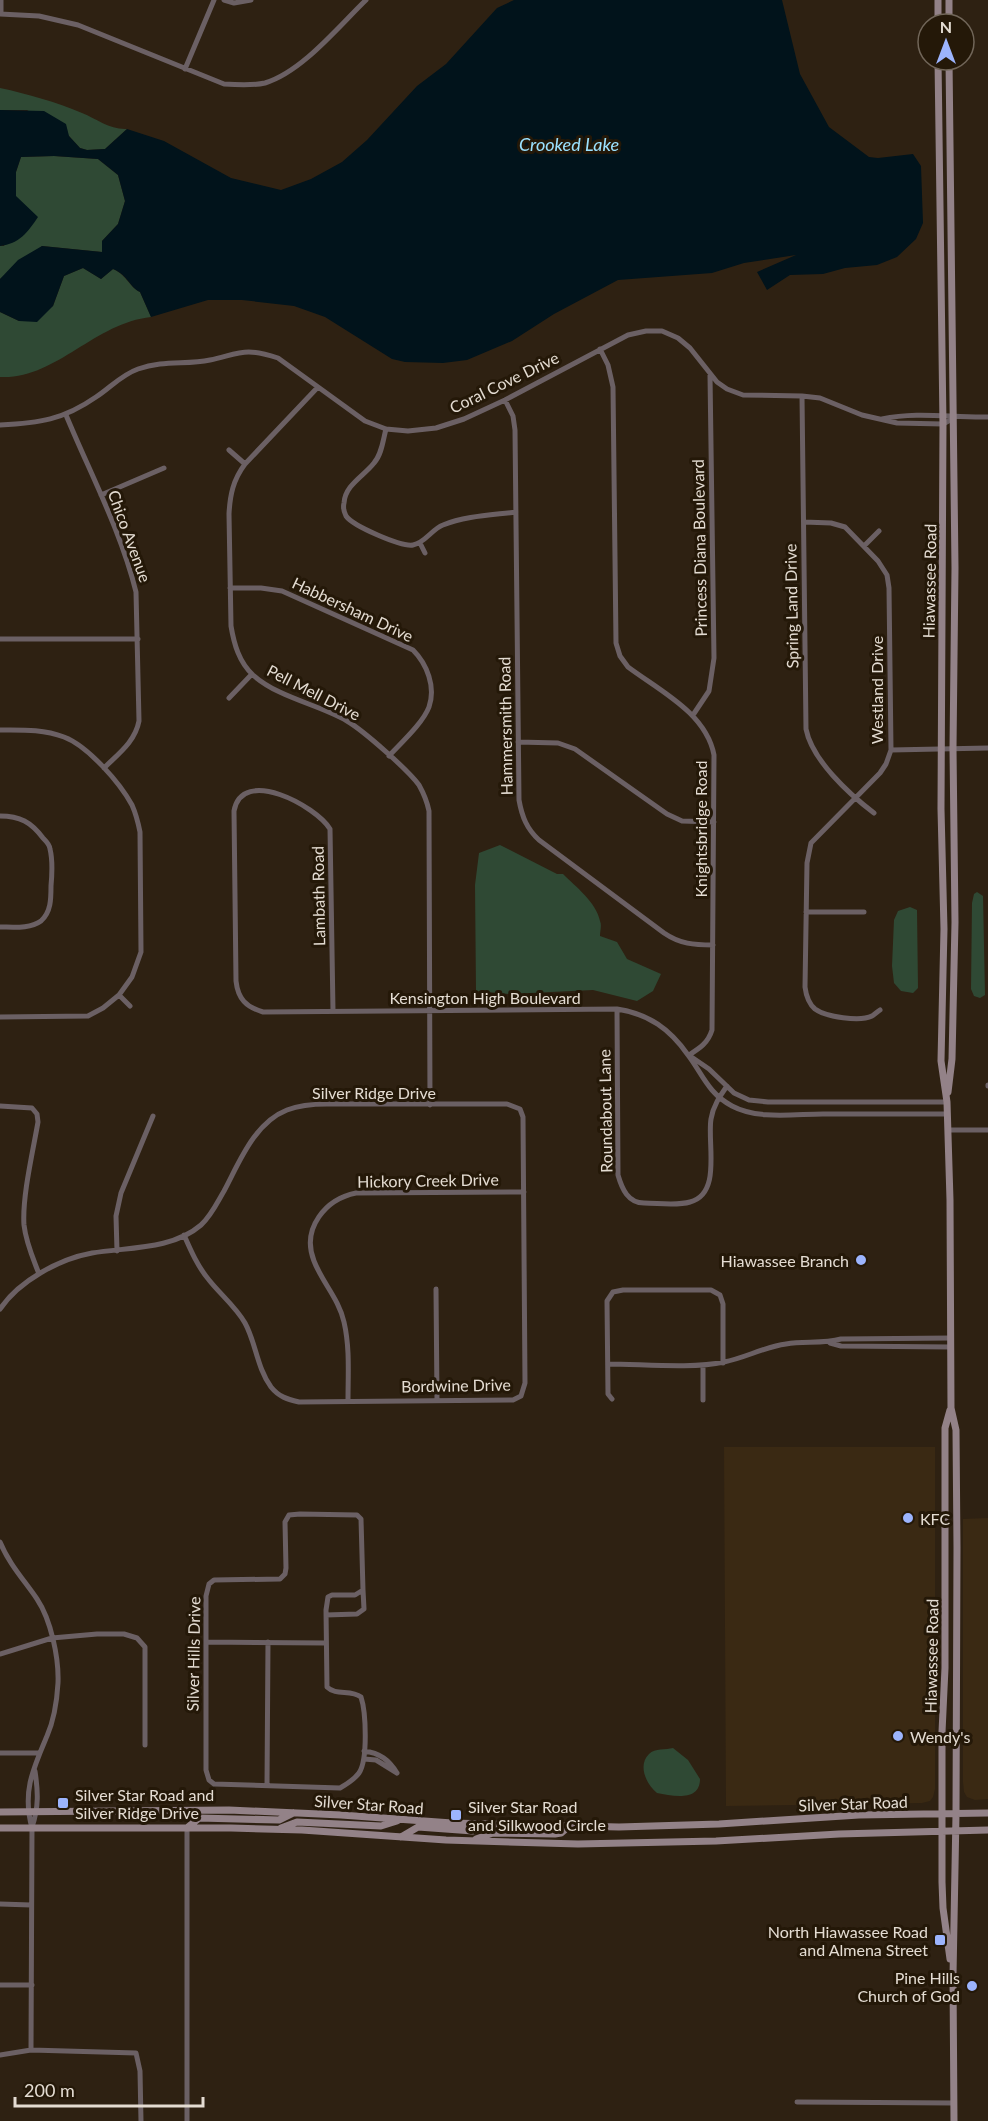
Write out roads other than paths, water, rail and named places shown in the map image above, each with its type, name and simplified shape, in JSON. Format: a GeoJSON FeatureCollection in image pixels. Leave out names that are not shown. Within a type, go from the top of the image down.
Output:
{"type":"FeatureCollection","features":[{"type":"Feature","properties":{"kind":"street"},"geometry":{"type":"LineString","coordinates":[[1,0],[1,14],[39,16],[78,25],[224,84],[245,86],[266,82],[288,73],[366,0]]}},
{"type":"Feature","properties":{"kind":"street"},"geometry":{"type":"LineString","coordinates":[[185,69],[214,0]]}},
{"type":"Feature","properties":{"kind":"street"},"geometry":{"type":"LineString","coordinates":[[224,0],[234,3],[251,0]]}},
{"type":"Feature","properties":{"kind":"street"},"geometry":{"type":"LineString","coordinates":[[938,1],[949,1]]}},
{"type":"Feature","properties":{"kind":"street","name":"Hiawassee Road"},"geometry":{"type":"LineString","coordinates":[[938,72],[943,424],[941,749],[944,930],[941,1061],[947,1102]]}},
{"type":"Feature","properties":{"kind":"street","name":"Hiawassee Road"},"geometry":{"type":"LineString","coordinates":[[950,72],[955,568],[953,748],[955,934],[952,1059],[947,1114],[951,1408],[956,1438],[957,1814],[953,1976],[954,2121]]}},
{"type":"Feature","properties":{"kind":"street"},"geometry":{"type":"LineString","coordinates":[[941,285],[952,285]]}},
{"type":"Feature","properties":{"kind":"street","name":"Coral Cove Drive"},"geometry":{"type":"LineString","coordinates":[[0,425],[33,423],[66,415],[135,369],[161,362],[208,360],[241,351],[261,352],[278,358],[365,421],[386,429],[408,431],[436,428],[464,419],[505,400],[628,335],[646,331],[662,331],[678,338],[690,348],[710,375],[727,389],[743,395],[820,398],[862,415],[897,423],[943,424],[954,418]]}},
{"type":"Feature","properties":{"kind":"street","name":"Knightsbridge Road"},"geometry":{"type":"LineString","coordinates":[[600,349],[611,374],[613,387],[614,632],[616,643],[620,656],[628,667],[693,715],[712,743],[714,755],[712,1030],[709,1039],[702,1047],[689,1056]]}},
{"type":"Feature","properties":{"kind":"street","name":"Princess Diana Boulevard"},"geometry":{"type":"LineString","coordinates":[[693,715],[708,691],[714,658],[710,375]]}},
{"type":"Feature","properties":{"kind":"street","name":"Pell Mell Drive"},"geometry":{"type":"LineString","coordinates":[[318,387],[245,464],[236,477],[230,496],[230,588],[234,642],[241,660],[252,674],[264,683],[348,721],[418,783],[425,796],[429,811],[430,1105]]}},
{"type":"Feature","properties":{"kind":"street","name":"Spring Land Drive"},"geometry":{"type":"LineString","coordinates":[[802,396],[808,742],[855,798],[874,813]]}},
{"type":"Feature","properties":{"kind":"street","name":"Hammersmith Road"},"geometry":{"type":"LineString","coordinates":[[505,400],[513,416],[515,430],[519,801],[522,816],[530,832],[558,855],[676,941],[694,945],[713,945]]}},
{"type":"Feature","properties":{"kind":"street","name":"Chico Avenue"},"geometry":{"type":"LineString","coordinates":[[66,415],[101,495],[136,592],[139,721],[137,733],[104,768]]}},
{"type":"Feature","properties":{"kind":"street","name":"Coral Cove Drive"},"geometry":{"type":"LineString","coordinates":[[880,420],[898,416],[942,415],[954,418]]}},
{"type":"Feature","properties":{"kind":"street"},"geometry":{"type":"LineString","coordinates":[[954,418],[988,417]]}},
{"type":"Feature","properties":{"kind":"street"},"geometry":{"type":"LineString","coordinates":[[386,429],[381,452],[375,463],[348,491],[344,500],[344,510],[351,521],[400,545],[411,546],[420,543],[441,525],[516,512]]}},
{"type":"Feature","properties":{"kind":"street"},"geometry":{"type":"LineString","coordinates":[[230,450],[245,464]]}},
{"type":"Feature","properties":{"kind":"street"},"geometry":{"type":"LineString","coordinates":[[101,495],[164,468]]}},
{"type":"Feature","properties":{"kind":"street","name":"Westland Drive"},"geometry":{"type":"LineString","coordinates":[[804,522],[831,523],[845,527],[878,561],[887,575],[891,750],[880,773],[811,843],[807,863],[806,912],[805,987],[813,1008],[824,1014],[840,1018],[870,1017],[880,1010]]}},
{"type":"Feature","properties":{"kind":"street"},"geometry":{"type":"LineString","coordinates":[[864,546],[879,531]]}},
{"type":"Feature","properties":{"kind":"street"},"geometry":{"type":"LineString","coordinates":[[420,543],[425,553]]}},
{"type":"Feature","properties":{"kind":"street","name":"Habbersham Drive"},"geometry":{"type":"LineString","coordinates":[[230,588],[282,591],[413,650],[421,658],[430,682],[429,707],[422,719],[389,756]]}},
{"type":"Feature","properties":{"kind":"street"},"geometry":{"type":"LineString","coordinates":[[0,639],[138,639]]}},
{"type":"Feature","properties":{"kind":"street"},"geometry":{"type":"LineString","coordinates":[[229,698],[252,674]]}},
{"type":"Feature","properties":{"kind":"street"},"geometry":{"type":"LineString","coordinates":[[0,730],[48,732],[66,738],[104,768],[131,804],[137,816],[140,832],[141,952],[132,977],[119,995],[103,1008],[87,1016],[0,1017]]}},
{"type":"Feature","properties":{"kind":"street"},"geometry":{"type":"LineString","coordinates":[[518,742],[558,743],[575,749],[667,814],[682,821],[714,822]]}},
{"type":"Feature","properties":{"kind":"street"},"geometry":{"type":"LineString","coordinates":[[891,750],[988,748]]}},
{"type":"Feature","properties":{"kind":"street","name":"Lambath Road"},"geometry":{"type":"LineString","coordinates":[[264,1012],[243,1002],[237,993],[234,811],[236,801],[243,794],[252,790],[285,796],[308,808],[325,821],[330,829],[333,1011]]}},
{"type":"Feature","properties":{"kind":"street"},"geometry":{"type":"LineString","coordinates":[[0,816],[16,816],[36,829],[50,847],[52,872],[50,904],[46,915],[39,922],[26,926],[0,927]]}},
{"type":"Feature","properties":{"kind":"street"},"geometry":{"type":"LineString","coordinates":[[806,912],[864,912]]}},
{"type":"Feature","properties":{"kind":"street"},"geometry":{"type":"LineString","coordinates":[[119,995],[130,1006]]}},
{"type":"Feature","properties":{"kind":"street","name":"Kensington High Boulevard"},"geometry":{"type":"LineString","coordinates":[[264,1012],[617,1009],[635,1012],[668,1030],[689,1056],[700,1076],[719,1097],[734,1107],[765,1114],[947,1114]]}},
{"type":"Feature","properties":{"kind":"street","name":"Roundabout Lane"},"geometry":{"type":"LineString","coordinates":[[617,1009],[618,1175],[621,1187],[628,1197],[638,1203],[689,1203],[701,1198],[710,1178],[711,1119],[719,1097],[727,1086]]}},
{"type":"Feature","properties":{"kind":"street","name":"Kensington High Boulevard"},"geometry":{"type":"LineString","coordinates":[[689,1056],[709,1069],[734,1093],[749,1100],[768,1102],[947,1102]]}},
{"type":"Feature","properties":{"kind":"street","name":"Silver Ridge Drive"},"geometry":{"type":"LineString","coordinates":[[0,1308],[6,1299],[39,1274],[62,1263],[90,1253],[153,1245],[184,1235],[201,1225],[212,1212],[248,1147],[260,1131],[285,1110],[317,1104],[507,1104]]}},
{"type":"Feature","properties":{"kind":"street","name":"Bordwine Drive"},"geometry":{"type":"LineString","coordinates":[[184,1235],[195,1260],[207,1278],[234,1307],[245,1323],[264,1377],[283,1398],[299,1402],[513,1400],[520,1396],[525,1383],[523,1117],[520,1109],[507,1104]]}},
{"type":"Feature","properties":{"kind":"street"},"geometry":{"type":"LineString","coordinates":[[0,1106],[32,1108],[37,1114],[38,1122],[24,1209],[24,1224],[28,1244],[39,1274]]}},
{"type":"Feature","properties":{"kind":"street"},"geometry":{"type":"LineString","coordinates":[[117,1251],[116,1216],[121,1193],[153,1116]]}},
{"type":"Feature","properties":{"kind":"street"},"geometry":{"type":"LineString","coordinates":[[948,1130],[988,1130]]}},
{"type":"Feature","properties":{"kind":"street","name":"Hickory Creek Drive"},"geometry":{"type":"LineString","coordinates":[[348,1400],[348,1343],[344,1320],[334,1296],[313,1260],[312,1232],[317,1218],[341,1196],[356,1193],[524,1192]]}},
{"type":"Feature","properties":{"kind":"street"},"geometry":{"type":"LineString","coordinates":[[436,1289],[437,1400]]}},
{"type":"Feature","properties":{"kind":"street"},"geometry":{"type":"LineString","coordinates":[[612,1399],[608,1394],[607,1301],[613,1292],[711,1290],[720,1295],[723,1304],[723,1363]]}},
{"type":"Feature","properties":{"kind":"street"},"geometry":{"type":"LineString","coordinates":[[608,1364],[703,1365],[723,1363],[789,1343],[951,1338]]}},
{"type":"Feature","properties":{"kind":"street"},"geometry":{"type":"LineString","coordinates":[[829,1342],[841,1346],[951,1347]]}},
{"type":"Feature","properties":{"kind":"street"},"geometry":{"type":"LineString","coordinates":[[703,1365],[703,1400]]}},
{"type":"Feature","properties":{"kind":"street","name":"Hiawassee Road"},"geometry":{"type":"LineString","coordinates":[[951,1408],[945,1428],[942,1830],[943,1908],[953,1976]]}},
{"type":"Feature","properties":{"kind":"street","name":"Silver Hills Drive"},"geometry":{"type":"LineString","coordinates":[[363,1590],[361,1519],[357,1515],[293,1514],[287,1517],[285,1522],[286,1568],[285,1574],[280,1579],[214,1580],[209,1584],[206,1596],[206,1770],[209,1780],[214,1784],[340,1788],[360,1772],[364,1759]]}},
{"type":"Feature","properties":{"kind":"street"},"geometry":{"type":"LineString","coordinates":[[0,1542],[3,1557],[38,1601],[52,1638],[58,1680],[55,1708],[34,1766],[28,1793],[27,1812],[32,1828]]}},
{"type":"Feature","properties":{"kind":"street"},"geometry":{"type":"LineString","coordinates":[[326,1615],[357,1614],[364,1609],[363,1590],[355,1595],[328,1597],[326,1615],[327,1687],[333,1692],[361,1696],[364,1759],[376,1760],[397,1773],[382,1756],[364,1751]]}},
{"type":"Feature","properties":{"kind":"street"},"geometry":{"type":"LineString","coordinates":[[0,1654],[52,1638],[124,1634],[137,1638],[145,1647],[145,1745]]}},
{"type":"Feature","properties":{"kind":"street"},"geometry":{"type":"LineString","coordinates":[[206,1642],[326,1643]]}},
{"type":"Feature","properties":{"kind":"street"},"geometry":{"type":"LineString","coordinates":[[267,1786],[268,1642]]}},
{"type":"Feature","properties":{"kind":"street"},"geometry":{"type":"LineString","coordinates":[[0,1753],[39,1753]]}},
{"type":"Feature","properties":{"kind":"street"},"geometry":{"type":"LineString","coordinates":[[31,2050],[32,1828],[37,1812],[38,1792],[34,1766]]}},
{"type":"Feature","properties":{"kind":"street","name":"Silver Star Road"},"geometry":{"type":"LineString","coordinates":[[0,1812],[229,1810],[296,1812],[401,1820],[570,1826],[668,1826],[859,1815],[988,1813]]}},
{"type":"Feature","properties":{"kind":"street"},"geometry":{"type":"LineString","coordinates":[[187,2121],[187,1828],[199,1818],[279,1820],[296,1812]]}},
{"type":"Feature","properties":{"kind":"street"},"geometry":{"type":"LineString","coordinates":[[276,1830],[297,1822],[381,1826],[401,1820]]}},
{"type":"Feature","properties":{"kind":"street"},"geometry":{"type":"LineString","coordinates":[[401,1837],[418,1827],[473,1831],[495,1824]]}},
{"type":"Feature","properties":{"kind":"street"},"geometry":{"type":"LineString","coordinates":[[471,1841],[493,1833],[555,1834],[561,1833],[570,1826]]}},
{"type":"Feature","properties":{"kind":"street","name":"Silver Star Road"},"geometry":{"type":"LineString","coordinates":[[0,1828],[276,1830],[471,1841],[578,1844],[988,1830]]}},
{"type":"Feature","properties":{"kind":"street"},"geometry":{"type":"LineString","coordinates":[[0,1904],[31,1905]]}},
{"type":"Feature","properties":{"kind":"street"},"geometry":{"type":"LineString","coordinates":[[0,1985],[32,1985]]}},
{"type":"Feature","properties":{"kind":"street"},"geometry":{"type":"LineString","coordinates":[[0,2055],[31,2050],[136,2053],[140,2071],[141,2121]]}},
{"type":"Feature","properties":{"kind":"street"},"geometry":{"type":"LineString","coordinates":[[797,2102],[954,2103]]}},
{"type":"Feature","properties":{"kind":"water","name":"Crooked Lake"},"geometry":{"type":"Polygon","coordinates":[[[514,0],[782,0],[800,74],[829,127],[869,157],[913,154],[921,166],[923,223],[916,239],[897,257],[877,265],[845,268],[823,274],[790,275],[767,290],[757,272],[796,255],[744,263],[712,273],[618,280],[554,314],[512,341],[467,360],[443,363],[405,362],[392,359],[325,317],[294,306],[242,300],[208,300],[151,317],[140,292],[113,269],[101,279],[83,268],[64,276],[53,306],[37,322],[19,321],[0,312],[0,279],[18,260],[42,246],[102,252],[102,241],[118,224],[125,201],[118,175],[98,159],[54,156],[21,157],[16,172],[16,196],[38,217],[31,228],[13,243],[0,246],[0,110],[44,111],[66,124],[69,136],[80,148],[87,150],[105,149],[127,129],[164,141],[231,178],[281,190],[311,179],[342,162],[367,140],[417,86],[446,64],[497,8],[514,0]]]}},
{"type":"Feature","properties":{"kind":"place","name":"Hiawassee Branch"},"geometry":{"type":"Point","coordinates":[861,1260]}},
{"type":"Feature","properties":{"kind":"place","name":"KFC"},"geometry":{"type":"Point","coordinates":[908,1518]}},
{"type":"Feature","properties":{"kind":"place","name":"Wendy's"},"geometry":{"type":"Point","coordinates":[898,1736]}},
{"type":"Feature","properties":{"kind":"place","name":"Silver Star Road and Silver Ridge Drive"},"geometry":{"type":"Point","coordinates":[63,1803]}},
{"type":"Feature","properties":{"kind":"place","name":"Silver Star Road and Silkwood Circle"},"geometry":{"type":"Point","coordinates":[456,1815]}},
{"type":"Feature","properties":{"kind":"place","name":"North Hiawassee Road and Almena Street"},"geometry":{"type":"Point","coordinates":[940,1940]}},
{"type":"Feature","properties":{"kind":"place","name":"Pine Hills Church of God"},"geometry":{"type":"Point","coordinates":[972,1986]}}]}
